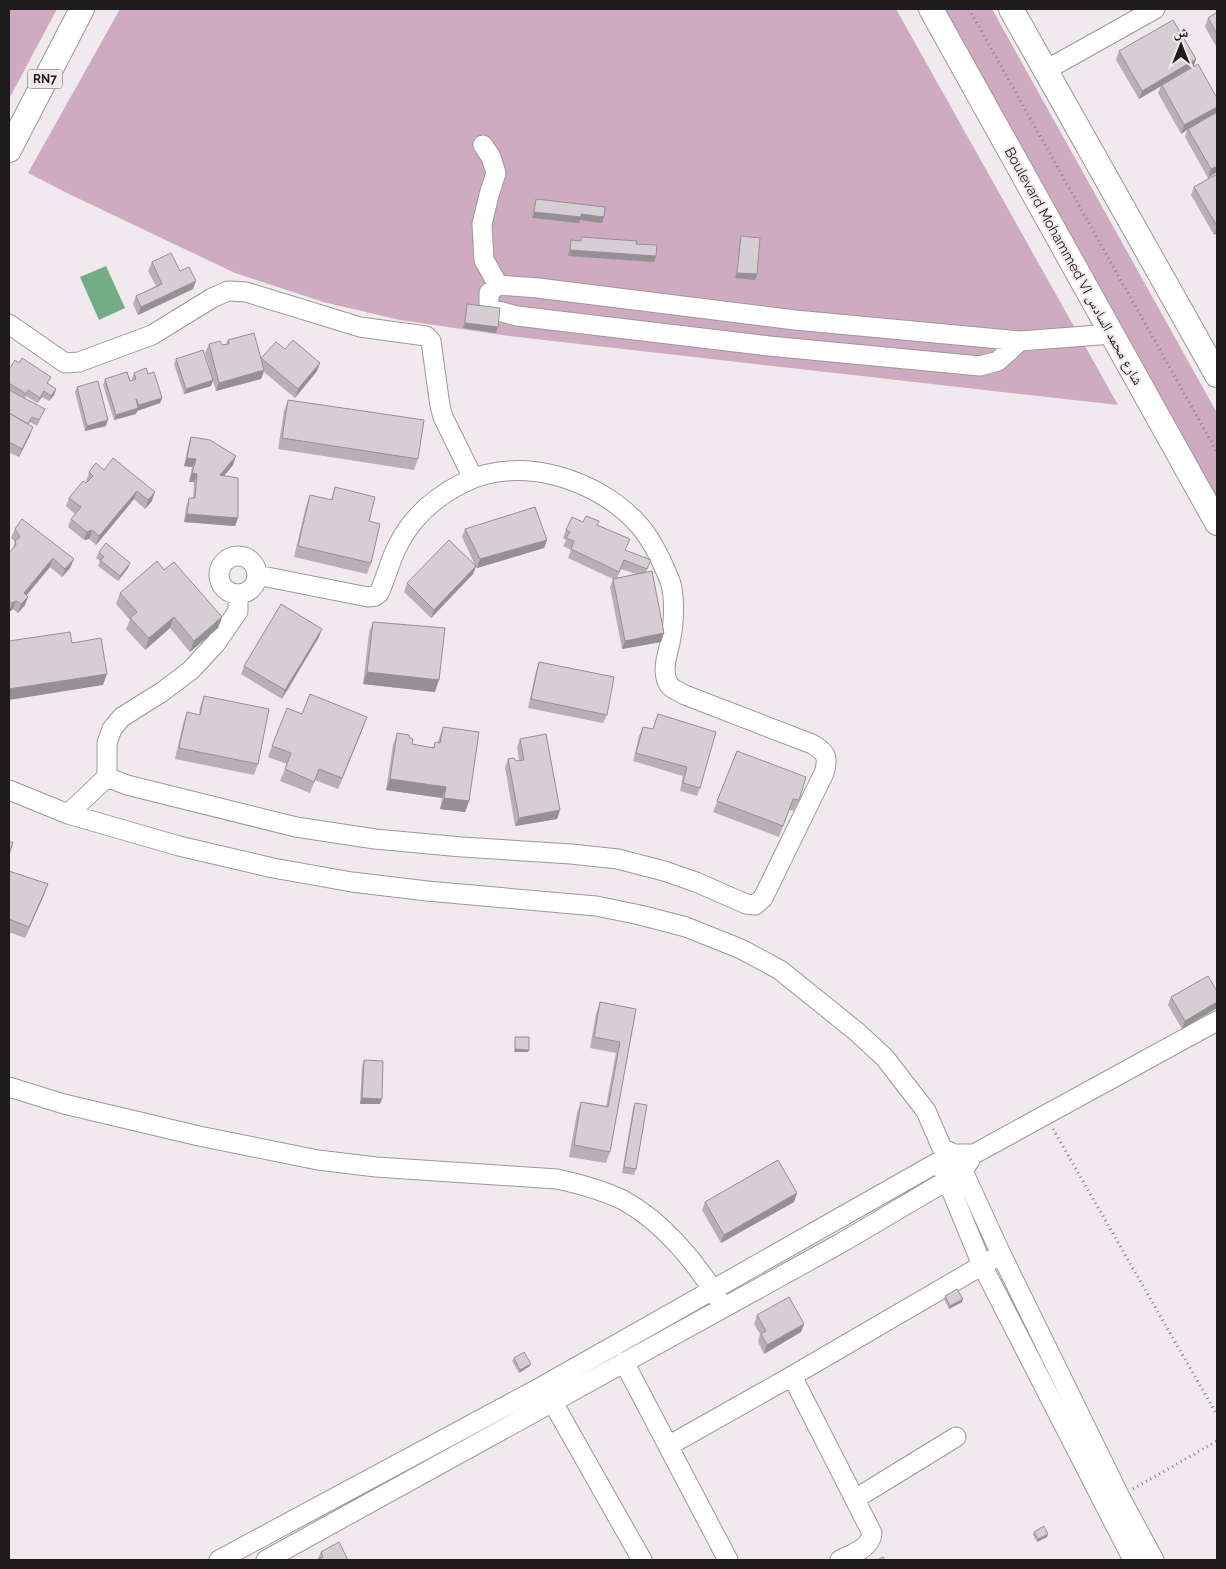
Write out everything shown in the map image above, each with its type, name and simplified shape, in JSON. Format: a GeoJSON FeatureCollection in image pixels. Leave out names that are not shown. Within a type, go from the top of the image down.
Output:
{"type":"FeatureCollection","features":[{"type":"Feature","properties":{"kind":"main road","name":"RN7"},"geometry":{"type":"LineString","coordinates":[[9,150],[82,9]]}},
{"type":"Feature","properties":{"kind":"main road","name":"Boulevard Mohammed VI شارع محمد السادس"},"geometry":{"type":"LineString","coordinates":[[931,9],[1217,523]]}},
{"type":"Feature","properties":{"kind":"main road"},"geometry":{"type":"LineString","coordinates":[[1011,9],[1217,375]]}},
{"type":"Feature","properties":{"kind":"street"},"geometry":{"type":"LineString","coordinates":[[1046,70],[1154,9]]}},
{"type":"Feature","properties":{"kind":"street"},"geometry":{"type":"LineString","coordinates":[[483,145],[491,157],[496,173],[488,196],[482,224],[484,260],[498,285]]}},
{"type":"Feature","properties":{"kind":"street"},"geometry":{"type":"LineString","coordinates":[[498,285],[616,297],[795,320],[1020,341],[1112,334]]}},
{"type":"Feature","properties":{"kind":"street"},"geometry":{"type":"LineString","coordinates":[[498,285],[490,294],[489,302],[491,309],[517,316],[769,346],[980,366],[998,361],[1020,341]]}},
{"type":"Feature","properties":{"kind":"street"},"geometry":{"type":"LineString","coordinates":[[11,330],[66,363],[79,362],[152,335],[212,298],[228,291],[246,292],[360,327],[426,336],[431,341],[443,417],[473,478]]}},
{"type":"Feature","properties":{"kind":"street"},"geometry":{"type":"LineString","coordinates":[[107,777],[127,785],[296,827],[384,840],[618,859],[664,871],[696,882],[746,904],[755,905],[762,898],[824,773],[827,763],[826,756],[820,748],[670,687],[666,678],[665,664],[671,636],[673,606],[671,584],[660,557],[638,524],[623,510],[603,495],[578,482],[554,474],[524,471],[497,472],[473,478],[449,490],[426,507],[412,522],[396,548],[379,593],[375,596],[368,597],[257,575]]}},
{"type":"Feature","properties":{"kind":"street"},"geometry":{"type":"LineString","coordinates":[[238,556],[248,558],[255,565],[257,575],[254,584],[248,591],[238,594],[228,591],[221,584],[219,574],[221,565],[228,558],[238,556]]}},
{"type":"Feature","properties":{"kind":"street"},"geometry":{"type":"LineString","coordinates":[[68,814],[107,777],[107,743],[112,729],[122,717],[162,692],[191,670],[216,643],[238,611],[238,594]]}},
{"type":"Feature","properties":{"kind":"street"},"geometry":{"type":"LineString","coordinates":[[9,790],[68,814],[180,846],[273,868],[334,879],[426,891],[596,906],[640,915],[686,926],[741,949],[780,970],[857,1032],[885,1058],[926,1111],[955,1176],[1001,1254],[1120,1497],[1154,1560]]}},
{"type":"Feature","properties":{"kind":"street"},"geometry":{"type":"LineString","coordinates":[[266,1560],[841,1243],[955,1176],[974,1154],[1217,1021]]}},
{"type":"Feature","properties":{"kind":"street"},"geometry":{"type":"LineString","coordinates":[[9,1087],[83,1108],[199,1136],[318,1160],[394,1169],[557,1179],[581,1184],[624,1200],[665,1232],[683,1250],[713,1290],[723,1307]]}},
{"type":"Feature","properties":{"kind":"street"},"geometry":{"type":"LineString","coordinates":[[219,1560],[544,1386],[713,1290],[945,1154],[974,1154]]}},
{"type":"Feature","properties":{"kind":"street"},"geometry":{"type":"LineString","coordinates":[[955,1176],[982,1265],[1103,1505],[1133,1560]]}},
{"type":"Feature","properties":{"kind":"street"},"geometry":{"type":"LineString","coordinates":[[668,1446],[1001,1254]]}},
{"type":"Feature","properties":{"kind":"street"},"geometry":{"type":"LineString","coordinates":[[624,1362],[728,1560]]}},
{"type":"Feature","properties":{"kind":"street"},"geometry":{"type":"LineString","coordinates":[[792,1376],[872,1533],[868,1545],[840,1560]]}},
{"type":"Feature","properties":{"kind":"street"},"geometry":{"type":"LineString","coordinates":[[544,1386],[642,1560]]}},
{"type":"Feature","properties":{"kind":"street"},"geometry":{"type":"LineString","coordinates":[[855,1499],[956,1436]]}},
{"type":"Feature","properties":{"kind":"street"},"geometry":{"type":"LineString","coordinates":[[1103,1505],[1120,1497]]}},
{"type":"Feature","properties":{"kind":"path"},"geometry":{"type":"LineString","coordinates":[[969,9],[1217,452]]}},
{"type":"Feature","properties":{"kind":"path"},"geometry":{"type":"LineString","coordinates":[[1045,1115],[1217,1415]]}},
{"type":"Feature","properties":{"kind":"path"},"geometry":{"type":"LineString","coordinates":[[1120,1497],[1217,1441]]}},
{"type":"Feature","properties":{"kind":"shaded area"},"geometry":{"type":"Polygon","coordinates":[[[9,9],[57,9],[9,99],[9,9]]]}},
{"type":"Feature","properties":{"kind":"shaded area"},"geometry":{"type":"Polygon","coordinates":[[[120,9],[896,9],[1118,405],[509,336],[400,320],[323,302],[235,273],[28,173],[120,9]]]}},
{"type":"Feature","properties":{"kind":"shaded area"},"geometry":{"type":"Polygon","coordinates":[[[941,9],[992,9],[1217,413],[1217,503],[941,9]]]}},
{"type":"Feature","properties":{"kind":"shaded area"},"geometry":{"type":"Polygon","coordinates":[[[106,266],[125,308],[99,320],[80,277],[106,266]]]}},
{"type":"Feature","properties":{"kind":"building"},"geometry":{"type":"Polygon","coordinates":[[[1217,12],[1217,34],[1208,18],[1217,12]]]}},
{"type":"Feature","properties":{"kind":"building"},"geometry":{"type":"Polygon","coordinates":[[[1173,20],[1196,59],[1142,91],[1119,51],[1173,20]]]}},
{"type":"Feature","properties":{"kind":"building"},"geometry":{"type":"Polygon","coordinates":[[[1198,64],[1217,98],[1217,107],[1184,125],[1162,85],[1198,64]]]}},
{"type":"Feature","properties":{"kind":"building"},"geometry":{"type":"Polygon","coordinates":[[[1217,112],[1217,166],[1211,169],[1188,129],[1217,112]]]}},
{"type":"Feature","properties":{"kind":"building"},"geometry":{"type":"Polygon","coordinates":[[[1217,174],[1217,226],[1194,187],[1217,174]]]}},
{"type":"Feature","properties":{"kind":"building"},"geometry":{"type":"Polygon","coordinates":[[[536,199],[605,207],[604,217],[581,214],[581,217],[534,212],[536,199]]]}},
{"type":"Feature","properties":{"kind":"building"},"geometry":{"type":"Polygon","coordinates":[[[741,236],[760,238],[757,274],[737,273],[741,236]]]}},
{"type":"Feature","properties":{"kind":"building"},"geometry":{"type":"Polygon","coordinates":[[[581,237],[637,241],[636,244],[657,245],[656,256],[570,250],[571,240],[581,241],[581,237]]]}},
{"type":"Feature","properties":{"kind":"building"},"geometry":{"type":"Polygon","coordinates":[[[171,253],[180,271],[189,267],[196,281],[141,307],[136,296],[162,284],[152,262],[171,253]]]}},
{"type":"Feature","properties":{"kind":"building"},"geometry":{"type":"Polygon","coordinates":[[[467,304],[500,308],[498,327],[465,323],[467,304]]]}},
{"type":"Feature","properties":{"kind":"building"},"geometry":{"type":"Polygon","coordinates":[[[254,333],[264,370],[219,383],[209,344],[220,341],[222,345],[229,344],[228,340],[254,333]]]}},
{"type":"Feature","properties":{"kind":"building"},"geometry":{"type":"Polygon","coordinates":[[[293,340],[320,363],[298,389],[261,358],[276,342],[285,349],[293,340]]]}},
{"type":"Feature","properties":{"kind":"building"},"geometry":{"type":"Polygon","coordinates":[[[203,350],[213,380],[186,389],[176,359],[203,350]]]}},
{"type":"Feature","properties":{"kind":"building"},"geometry":{"type":"Polygon","coordinates":[[[22,358],[51,377],[47,383],[56,389],[51,396],[44,391],[40,398],[28,390],[26,394],[9,383],[9,369],[15,360],[19,363],[22,358]]]}},
{"type":"Feature","properties":{"kind":"building"},"geometry":{"type":"Polygon","coordinates":[[[146,368],[148,374],[154,372],[162,398],[139,405],[136,399],[138,408],[116,415],[105,379],[127,372],[130,381],[136,379],[134,373],[146,368]]]}},
{"type":"Feature","properties":{"kind":"building"},"geometry":{"type":"Polygon","coordinates":[[[98,381],[108,420],[87,426],[77,387],[98,381]]]}},
{"type":"Feature","properties":{"kind":"building"},"geometry":{"type":"Polygon","coordinates":[[[9,390],[45,409],[39,420],[32,417],[28,424],[9,413],[9,390]]]}},
{"type":"Feature","properties":{"kind":"building"},"geometry":{"type":"Polygon","coordinates":[[[288,400],[424,420],[418,459],[282,438],[288,400]]]}},
{"type":"Feature","properties":{"kind":"building"},"geometry":{"type":"Polygon","coordinates":[[[9,413],[33,427],[22,449],[9,442],[9,413]]]}},
{"type":"Feature","properties":{"kind":"building"},"geometry":{"type":"Polygon","coordinates":[[[191,437],[210,440],[236,456],[220,475],[238,478],[238,518],[187,514],[189,498],[195,498],[197,474],[192,473],[196,459],[187,458],[191,437]]]}},
{"type":"Feature","properties":{"kind":"building"},"geometry":{"type":"Polygon","coordinates":[[[113,458],[155,492],[148,500],[137,491],[99,536],[92,530],[87,532],[71,519],[81,507],[69,498],[83,481],[86,483],[93,476],[89,472],[96,463],[104,470],[113,458]]]}},
{"type":"Feature","properties":{"kind":"building"},"geometry":{"type":"Polygon","coordinates":[[[335,487],[375,497],[369,521],[380,524],[371,563],[298,546],[310,495],[332,500],[335,487]]]}},
{"type":"Feature","properties":{"kind":"building"},"geometry":{"type":"Polygon","coordinates":[[[535,507],[547,540],[480,559],[465,529],[535,507]]]}},
{"type":"Feature","properties":{"kind":"building"},"geometry":{"type":"Polygon","coordinates":[[[586,516],[599,521],[597,525],[630,539],[625,550],[651,560],[647,569],[624,560],[619,572],[571,549],[574,541],[566,538],[570,532],[566,530],[572,517],[583,522],[586,516]]]}},
{"type":"Feature","properties":{"kind":"building"},"geometry":{"type":"Polygon","coordinates":[[[22,519],[74,559],[65,569],[53,558],[24,593],[28,597],[21,604],[16,601],[12,603],[9,601],[9,553],[16,545],[15,541],[20,537],[15,529],[22,519]]]}},
{"type":"Feature","properties":{"kind":"building"},"geometry":{"type":"Polygon","coordinates":[[[449,540],[476,566],[434,610],[407,583],[449,540]]]}},
{"type":"Feature","properties":{"kind":"building"},"geometry":{"type":"Polygon","coordinates":[[[106,543],[130,563],[120,576],[100,560],[104,557],[99,552],[106,543]]]}},
{"type":"Feature","properties":{"kind":"building"},"geometry":{"type":"Polygon","coordinates":[[[157,561],[164,570],[174,562],[222,617],[194,641],[174,617],[149,638],[130,618],[137,612],[120,593],[157,561]]]}},
{"type":"Feature","properties":{"kind":"building"},"geometry":{"type":"Polygon","coordinates":[[[652,571],[664,633],[625,641],[613,579],[652,571]]]}},
{"type":"Feature","properties":{"kind":"building"},"geometry":{"type":"Polygon","coordinates":[[[281,604],[322,629],[285,690],[244,666],[281,604]]]}},
{"type":"Feature","properties":{"kind":"building"},"geometry":{"type":"Polygon","coordinates":[[[373,622],[445,628],[439,680],[367,672],[373,622]]]}},
{"type":"Feature","properties":{"kind":"building"},"geometry":{"type":"Polygon","coordinates":[[[70,632],[72,643],[101,638],[107,674],[9,689],[9,641],[70,632]]]}},
{"type":"Feature","properties":{"kind":"building"},"geometry":{"type":"Polygon","coordinates":[[[539,662],[614,677],[607,715],[531,699],[539,662]]]}},
{"type":"Feature","properties":{"kind":"building"},"geometry":{"type":"Polygon","coordinates":[[[310,694],[367,717],[342,778],[319,769],[314,782],[285,769],[291,753],[272,746],[287,708],[302,714],[310,694]]]}},
{"type":"Feature","properties":{"kind":"building"},"geometry":{"type":"Polygon","coordinates":[[[204,696],[269,709],[258,764],[179,748],[187,712],[200,715],[204,696]]]}},
{"type":"Feature","properties":{"kind":"building"},"geometry":{"type":"Polygon","coordinates":[[[658,714],[716,732],[700,788],[683,783],[687,767],[636,753],[643,727],[653,729],[658,714]]]}},
{"type":"Feature","properties":{"kind":"building"},"geometry":{"type":"Polygon","coordinates":[[[443,727],[479,732],[469,801],[444,798],[446,787],[390,779],[397,733],[409,735],[413,739],[412,744],[434,748],[435,742],[440,743],[443,727]]]}},
{"type":"Feature","properties":{"kind":"building"},"geometry":{"type":"Polygon","coordinates":[[[546,734],[560,810],[519,818],[508,759],[524,760],[520,739],[546,734]]]}},
{"type":"Feature","properties":{"kind":"building"},"geometry":{"type":"Polygon","coordinates":[[[737,751],[806,777],[799,800],[793,799],[783,826],[717,801],[737,751]]]}},
{"type":"Feature","properties":{"kind":"building"},"geometry":{"type":"Polygon","coordinates":[[[9,842],[13,842],[9,855],[9,842]]]}},
{"type":"Feature","properties":{"kind":"building"},"geometry":{"type":"Polygon","coordinates":[[[9,871],[48,884],[29,927],[9,919],[9,871]]]}},
{"type":"Feature","properties":{"kind":"building"},"geometry":{"type":"Polygon","coordinates":[[[1208,976],[1217,991],[1217,1002],[1185,1021],[1171,997],[1208,976]]]}},
{"type":"Feature","properties":{"kind":"building"},"geometry":{"type":"Polygon","coordinates":[[[600,1002],[636,1009],[610,1152],[574,1145],[581,1102],[608,1107],[620,1042],[594,1037],[600,1002]]]}},
{"type":"Feature","properties":{"kind":"building"},"geometry":{"type":"Polygon","coordinates":[[[515,1037],[529,1037],[529,1050],[515,1049],[515,1037]]]}},
{"type":"Feature","properties":{"kind":"building"},"geometry":{"type":"Polygon","coordinates":[[[364,1060],[383,1061],[382,1099],[362,1098],[364,1060]]]}},
{"type":"Feature","properties":{"kind":"building"},"geometry":{"type":"Polygon","coordinates":[[[635,1103],[647,1105],[636,1169],[624,1167],[635,1103]]]}},
{"type":"Feature","properties":{"kind":"building"},"geometry":{"type":"Polygon","coordinates":[[[778,1160],[797,1193],[724,1235],[705,1202],[778,1160]]]}},
{"type":"Feature","properties":{"kind":"building"},"geometry":{"type":"Polygon","coordinates":[[[957,1289],[963,1299],[950,1306],[945,1296],[957,1289]]]}},
{"type":"Feature","properties":{"kind":"building"},"geometry":{"type":"Polygon","coordinates":[[[789,1297],[804,1324],[767,1345],[761,1334],[766,1331],[757,1315],[789,1297]]]}},
{"type":"Feature","properties":{"kind":"building"},"geometry":{"type":"Polygon","coordinates":[[[524,1352],[531,1364],[520,1370],[514,1358],[524,1352]]]}},
{"type":"Feature","properties":{"kind":"building"},"geometry":{"type":"Polygon","coordinates":[[[1044,1526],[1048,1534],[1038,1539],[1034,1532],[1044,1526]]]}},
{"type":"Feature","properties":{"kind":"building"},"geometry":{"type":"Polygon","coordinates":[[[339,1542],[348,1560],[317,1560],[323,1557],[321,1552],[339,1542]]]}}]}
